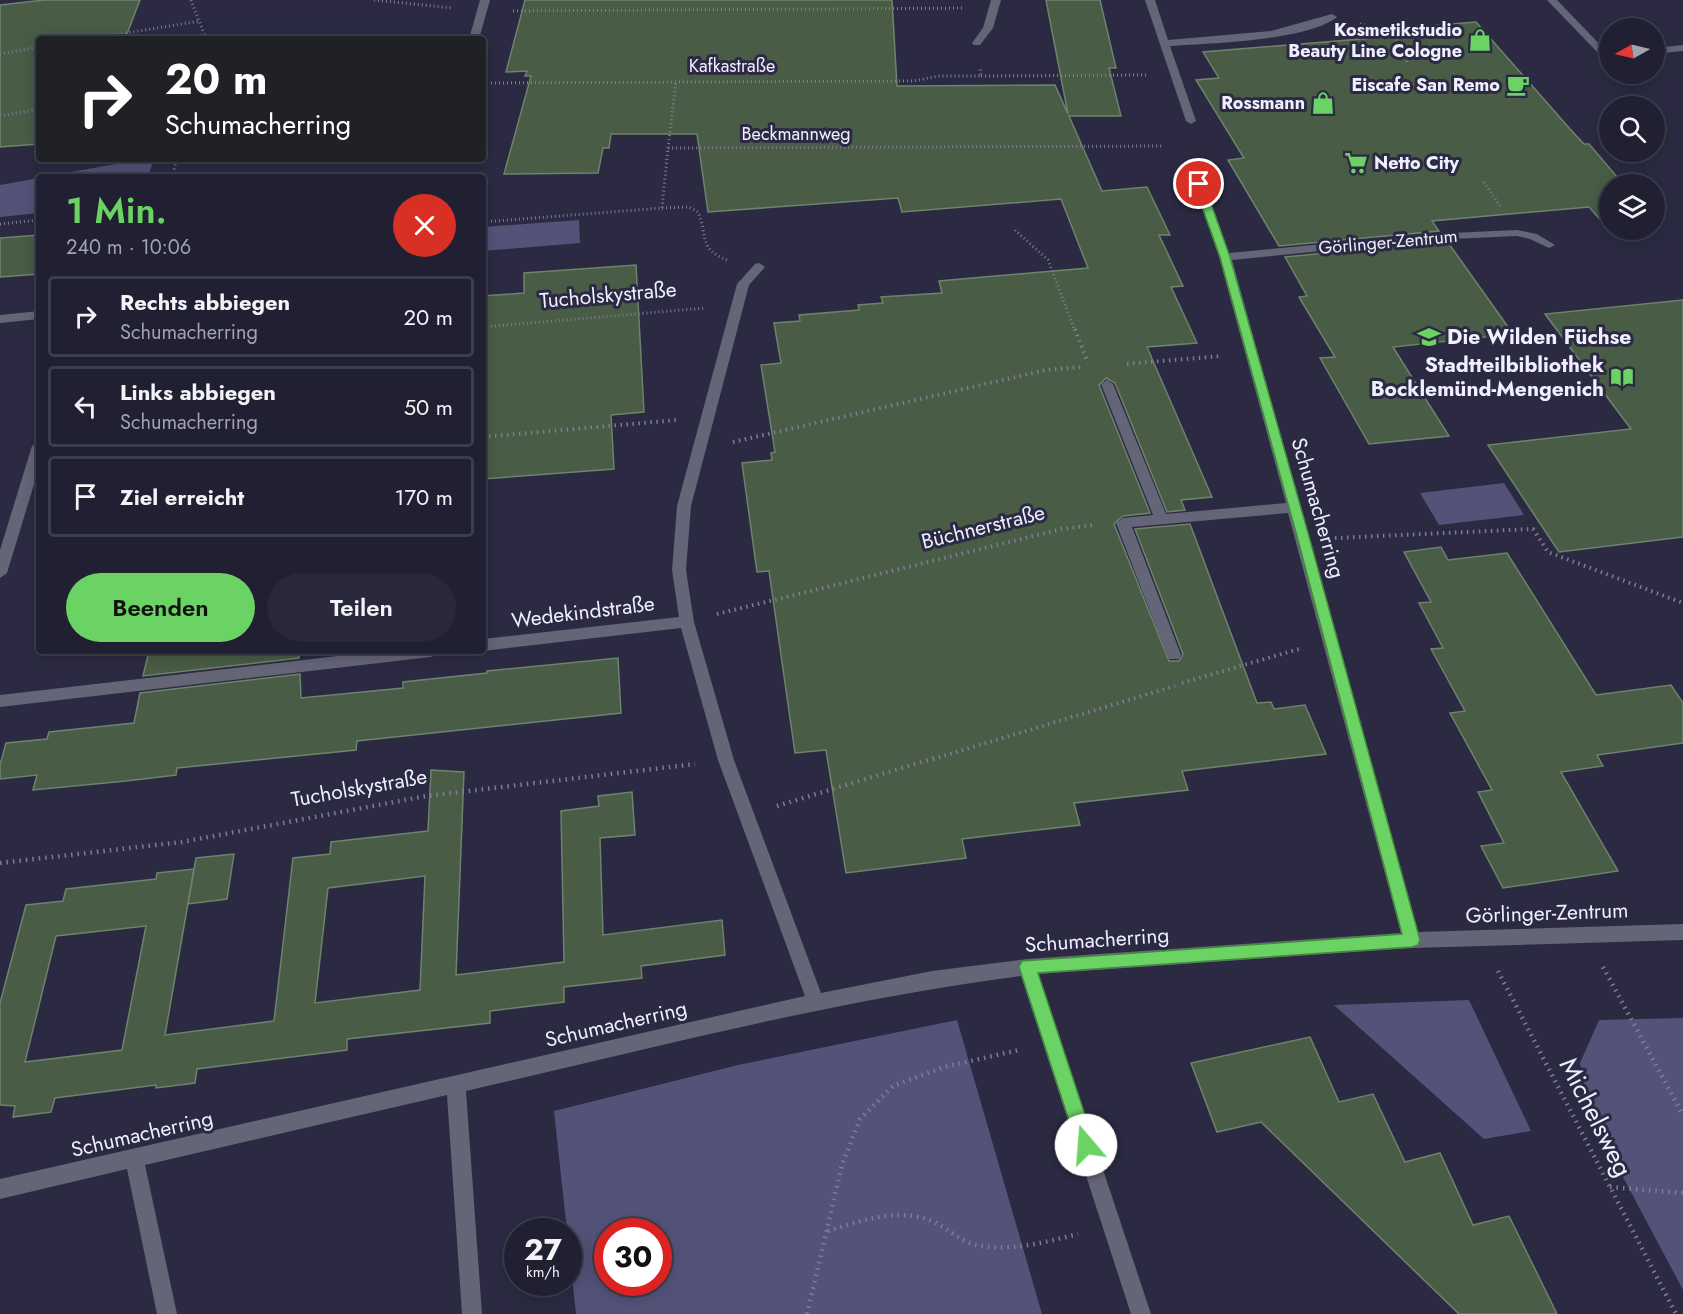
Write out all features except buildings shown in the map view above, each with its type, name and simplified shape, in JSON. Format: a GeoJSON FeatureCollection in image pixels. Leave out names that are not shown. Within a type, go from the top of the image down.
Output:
{"type":"FeatureCollection","features":[{"type":"Feature","properties":{"kind":"street"},"geometry":{"type":"LineString","coordinates":[[475,36],[485,0]]}},
{"type":"Feature","properties":{"kind":"street"},"geometry":{"type":"LineString","coordinates":[[1150,0],[1191,121]]}},
{"type":"Feature","properties":{"kind":"street"},"geometry":{"type":"LineString","coordinates":[[1552,0],[1599,49]]}},
{"type":"Feature","properties":{"kind":"street"},"geometry":{"type":"LineString","coordinates":[[977,43],[988,28],[996,4]]}},
{"type":"Feature","properties":{"kind":"street"},"geometry":{"type":"LineString","coordinates":[[1164,43],[1265,35],[1308,27],[1332,17]]}},
{"type":"Feature","properties":{"kind":"street"},"geometry":{"type":"LineString","coordinates":[[1665,50],[1683,48]]}},
{"type":"Feature","properties":{"kind":"street","name":"Schumacherring"},"geometry":{"type":"LineString","coordinates":[[0,1189],[456,1083],[816,1002],[932,979],[1027,967],[1412,940],[1225,257],[1191,163]]}},
{"type":"Feature","properties":{"kind":"street","name":"Görlinger-Zentrum"},"geometry":{"type":"LineString","coordinates":[[1225,257],[1430,237],[1517,233],[1533,236],[1549,245]]}},
{"type":"Feature","properties":{"kind":"street"},"geometry":{"type":"LineString","coordinates":[[759,267],[743,284],[737,305],[684,506],[679,570],[687,622],[726,760],[816,1002]]}},
{"type":"Feature","properties":{"kind":"street"},"geometry":{"type":"LineString","coordinates":[[0,319],[36,315]]}},
{"type":"Feature","properties":{"kind":"street"},"geometry":{"type":"LineString","coordinates":[[1107,384],[1161,519]]}},
{"type":"Feature","properties":{"kind":"street"},"geometry":{"type":"LineString","coordinates":[[0,573],[36,456]]}},
{"type":"Feature","properties":{"kind":"street"},"geometry":{"type":"LineString","coordinates":[[1174,655],[1124,523],[1295,507]]}},
{"type":"Feature","properties":{"kind":"street","name":"Wedekindstraße"},"geometry":{"type":"LineString","coordinates":[[486,645],[687,622]]}},
{"type":"Feature","properties":{"kind":"street"},"geometry":{"type":"LineString","coordinates":[[0,700],[405,654]]}},
{"type":"Feature","properties":{"kind":"street","name":"Görlinger-Zentrum"},"geometry":{"type":"LineString","coordinates":[[1412,940],[1683,932]]}},
{"type":"Feature","properties":{"kind":"street"},"geometry":{"type":"LineString","coordinates":[[1027,967],[1141,1314]]}},
{"type":"Feature","properties":{"kind":"street"},"geometry":{"type":"LineString","coordinates":[[456,1083],[472,1314]]}},
{"type":"Feature","properties":{"kind":"street"},"geometry":{"type":"LineString","coordinates":[[134,1158],[167,1314]]}},
{"type":"Feature","properties":{"kind":"path"},"geometry":{"type":"LineString","coordinates":[[191,0],[205,36]]}},
{"type":"Feature","properties":{"kind":"path"},"geometry":{"type":"LineString","coordinates":[[374,0],[482,11],[996,4]]}},
{"type":"Feature","properties":{"kind":"path"},"geometry":{"type":"LineString","coordinates":[[1332,17],[1391,32],[1406,50],[1407,62]]}},
{"type":"Feature","properties":{"kind":"path"},"geometry":{"type":"LineString","coordinates":[[108,36],[200,21]]}},
{"type":"Feature","properties":{"kind":"path"},"geometry":{"type":"LineString","coordinates":[[977,43],[981,75]]}},
{"type":"Feature","properties":{"kind":"path"},"geometry":{"type":"LineString","coordinates":[[0,54],[36,48]]}},
{"type":"Feature","properties":{"kind":"path","name":"Kafkastraße"},"geometry":{"type":"LineString","coordinates":[[486,83],[914,81],[938,75],[1174,75]]}},
{"type":"Feature","properties":{"kind":"path"},"geometry":{"type":"LineString","coordinates":[[662,208],[676,82]]}},
{"type":"Feature","properties":{"kind":"path"},"geometry":{"type":"LineString","coordinates":[[0,116],[36,110]]}},
{"type":"Feature","properties":{"kind":"path","name":"Beckmannweg"},"geometry":{"type":"LineString","coordinates":[[668,148],[1164,146]]}},
{"type":"Feature","properties":{"kind":"path"},"geometry":{"type":"LineString","coordinates":[[486,222],[689,207],[699,214],[706,248],[714,257],[759,267]]}},
{"type":"Feature","properties":{"kind":"path"},"geometry":{"type":"LineString","coordinates":[[0,224],[36,220]]}},
{"type":"Feature","properties":{"kind":"path"},"geometry":{"type":"LineString","coordinates":[[700,450],[1046,370],[1089,367],[1048,260],[1015,230]]}},
{"type":"Feature","properties":{"kind":"path","name":"Tucholskystraße"},"geometry":{"type":"LineString","coordinates":[[486,327],[737,305]]}},
{"type":"Feature","properties":{"kind":"path"},"geometry":{"type":"LineString","coordinates":[[1123,364],[1251,354]]}},
{"type":"Feature","properties":{"kind":"path"},"geometry":{"type":"LineString","coordinates":[[486,437],[709,418]]}},
{"type":"Feature","properties":{"kind":"path","name":"Büchnerstraße"},"geometry":{"type":"LineString","coordinates":[[687,622],[1062,529],[1124,523]]}},
{"type":"Feature","properties":{"kind":"path"},"geometry":{"type":"LineString","coordinates":[[1304,540],[1533,529],[1548,552],[1683,603]]}},
{"type":"Feature","properties":{"kind":"path"},"geometry":{"type":"LineString","coordinates":[[745,815],[1331,640]]}},
{"type":"Feature","properties":{"kind":"path","name":"Tucholskystraße"},"geometry":{"type":"LineString","coordinates":[[0,863],[182,842],[426,796],[726,760]]}},
{"type":"Feature","properties":{"kind":"path"},"geometry":{"type":"LineString","coordinates":[[1586,934],[1683,1115]]}},
{"type":"Feature","properties":{"kind":"path","name":"Michelsweg"},"geometry":{"type":"LineString","coordinates":[[1481,937],[1676,1314]]}},
{"type":"Feature","properties":{"kind":"path"},"geometry":{"type":"LineString","coordinates":[[807,1314],[842,1165],[860,1119],[893,1086],[944,1067],[1053,1042]]}},
{"type":"Feature","properties":{"kind":"path"},"geometry":{"type":"LineString","coordinates":[[1610,1186],[1683,1193]]}},
{"type":"Feature","properties":{"kind":"path"},"geometry":{"type":"LineString","coordinates":[[827,1232],[868,1218],[903,1213],[934,1222],[972,1244],[1008,1249],[1112,1227]]}},
{"type":"Feature","properties":{"kind":"shaded area"},"geometry":{"type":"Polygon","coordinates":[[[127,162],[153,162],[149,174],[60,174],[127,162]]]}},
{"type":"Feature","properties":{"kind":"shaded area"},"geometry":{"type":"Polygon","coordinates":[[[36,179],[36,213],[0,217],[0,185],[36,179]]]}},
{"type":"Feature","properties":{"kind":"shaded area"},"geometry":{"type":"Polygon","coordinates":[[[579,220],[580,243],[486,251],[486,227],[579,220]]]}},
{"type":"Feature","properties":{"kind":"shaded area"},"geometry":{"type":"Polygon","coordinates":[[[1504,483],[1524,515],[1439,525],[1420,493],[1504,483]]]}},
{"type":"Feature","properties":{"kind":"shaded area"},"geometry":{"type":"Polygon","coordinates":[[[1469,1000],[1531,1131],[1484,1139],[1334,1005],[1469,1000]]]}},
{"type":"Feature","properties":{"kind":"shaded area"},"geometry":{"type":"Polygon","coordinates":[[[1683,1018],[1683,1290],[1590,1115],[1580,1063],[1599,1020],[1683,1018]]]}},
{"type":"Feature","properties":{"kind":"shaded area"},"geometry":{"type":"Polygon","coordinates":[[[957,1020],[1042,1314],[576,1314],[574,1296],[582,1296],[582,1218],[566,1218],[554,1111],[738,1065],[957,1020]]]}},
{"type":"Feature","properties":{"kind":"place","name":"Kosmetikstudio Beauty Line Cologne"},"geometry":{"type":"Point","coordinates":[1480,40]}},
{"type":"Feature","properties":{"kind":"place","name":"Eiscafe San Remo"},"geometry":{"type":"Point","coordinates":[1518,85]}},
{"type":"Feature","properties":{"kind":"place","name":"Rossmann"},"geometry":{"type":"Point","coordinates":[1323,103]}},
{"type":"Feature","properties":{"kind":"place","name":"Netto City"},"geometry":{"type":"Point","coordinates":[1356,163]}},
{"type":"Feature","properties":{"kind":"place","name":"Die Wilden Füchse"},"geometry":{"type":"Point","coordinates":[1429,337]}},
{"type":"Feature","properties":{"kind":"place","name":"Stadtteilbibliothek Bocklemünd-Mengenich"},"geometry":{"type":"Point","coordinates":[1622,377]}},
{"type":"Feature","properties":{"kind":"route"},"geometry":{"type":"LineString","coordinates":[[1086,1145],[1027,967],[1412,940],[1225,257],[1199,184]]}}]}
